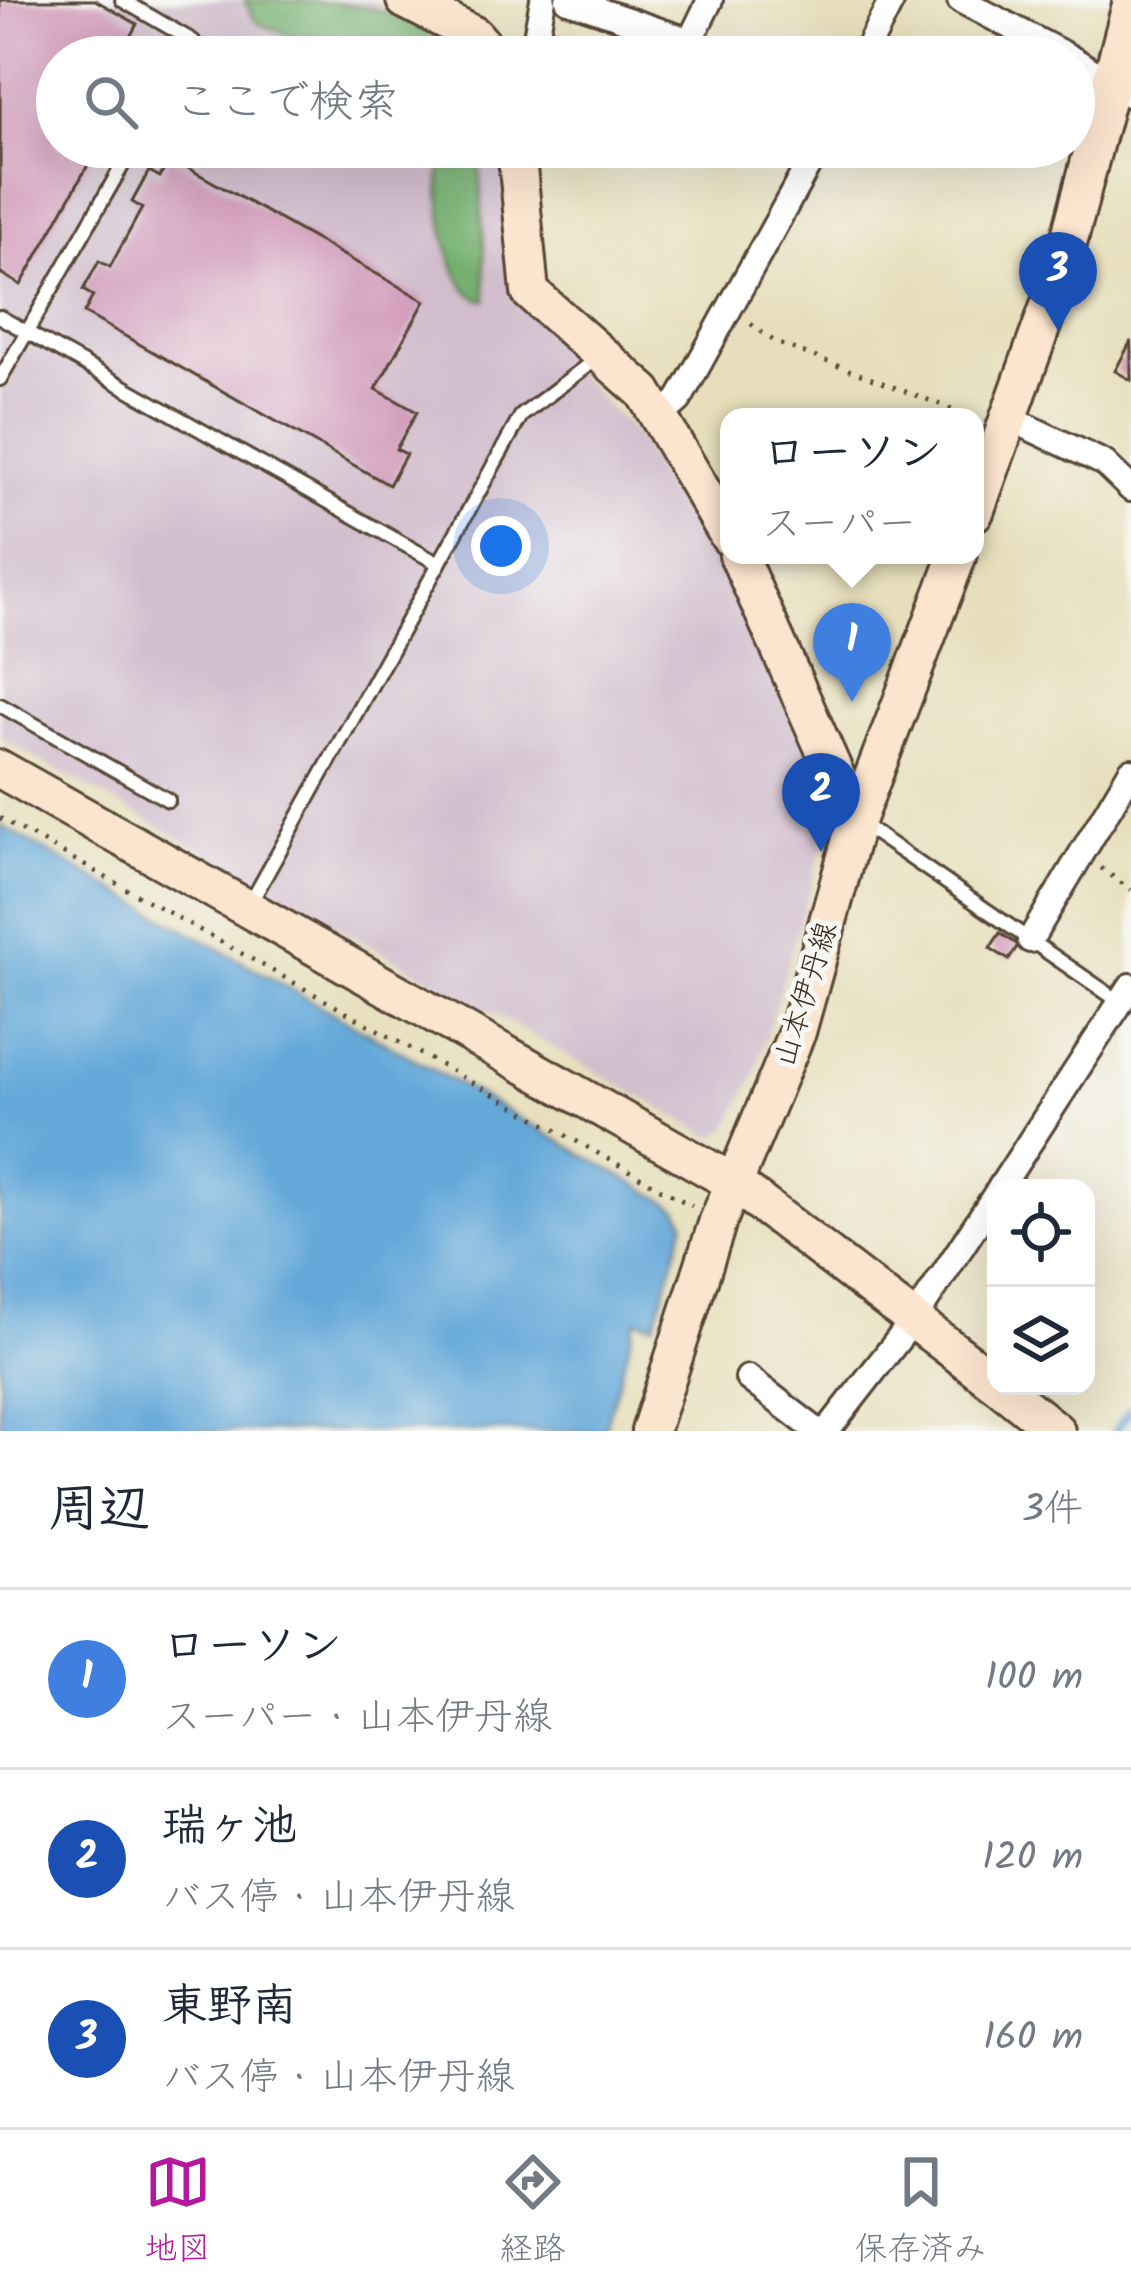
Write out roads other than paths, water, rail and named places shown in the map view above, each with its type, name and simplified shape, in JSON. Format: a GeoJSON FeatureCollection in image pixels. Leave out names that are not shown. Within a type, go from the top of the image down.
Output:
{"type":"FeatureCollection","features":[{"type":"Feature","properties":{"kind":"street"},"geometry":{"type":"LineString","coordinates":[[405,0],[475,36]]}},
{"type":"Feature","properties":{"kind":"street"},"geometry":{"type":"LineString","coordinates":[[536,36],[543,0]]}},
{"type":"Feature","properties":{"kind":"street"},"geometry":{"type":"LineString","coordinates":[[568,0],[675,36]]}},
{"type":"Feature","properties":{"kind":"street"},"geometry":{"type":"LineString","coordinates":[[692,36],[710,0]]}},
{"type":"Feature","properties":{"kind":"street"},"geometry":{"type":"LineString","coordinates":[[874,36],[892,0]]}},
{"type":"Feature","properties":{"kind":"street"},"geometry":{"type":"LineString","coordinates":[[960,0],[1028,36]]}},
{"type":"Feature","properties":{"kind":"street"},"geometry":{"type":"LineString","coordinates":[[1095,167],[1120,90],[1131,5]]}},
{"type":"Feature","properties":{"kind":"street"},"geometry":{"type":"LineString","coordinates":[[518,168],[530,292],[644,392],[720,521]]}},
{"type":"Feature","properties":{"kind":"street"},"geometry":{"type":"LineString","coordinates":[[662,416],[679,400],[806,168]]}},
{"type":"Feature","properties":{"kind":"street"},"geometry":{"type":"LineString","coordinates":[[984,488],[1095,168]]}},
{"type":"Feature","properties":{"kind":"street"},"geometry":{"type":"LineString","coordinates":[[1011,418],[1104,463],[1131,490]]}},
{"type":"Feature","properties":{"kind":"street"},"geometry":{"type":"LineString","coordinates":[[742,564],[856,820]]}},
{"type":"Feature","properties":{"kind":"street","name":"山本伊丹線"},"geometry":{"type":"LineString","coordinates":[[650,1431],[718,1221],[797,1032],[856,820],[955,564]]}},
{"type":"Feature","properties":{"kind":"street"},"geometry":{"type":"LineString","coordinates":[[0,769],[734,1183],[987,1375]]}},
{"type":"Feature","properties":{"kind":"street"},"geometry":{"type":"LineString","coordinates":[[1030,940],[1131,771]]}},
{"type":"Feature","properties":{"kind":"street"},"geometry":{"type":"LineString","coordinates":[[1006,1179],[1125,994]]}},
{"type":"Feature","properties":{"kind":"street"},"geometry":{"type":"LineString","coordinates":[[827,1431],[915,1318],[987,1208]]}},
{"type":"Feature","properties":{"kind":"street"},"geometry":{"type":"LineString","coordinates":[[748,1378],[817,1431]]}},
{"type":"Feature","properties":{"kind":"street"},"geometry":{"type":"LineString","coordinates":[[1012,1395],[1056,1431]]}},
{"type":"Feature","properties":{"kind":"lane"},"geometry":{"type":"LineString","coordinates":[[122,0],[186,36]]}},
{"type":"Feature","properties":{"kind":"lane"},"geometry":{"type":"LineString","coordinates":[[0,379],[121,168]]}},
{"type":"Feature","properties":{"kind":"lane"},"geometry":{"type":"LineString","coordinates":[[0,317],[440,564]]}},
{"type":"Feature","properties":{"kind":"lane"},"geometry":{"type":"LineString","coordinates":[[248,909],[521,416],[600,356]]}},
{"type":"Feature","properties":{"kind":"lane"},"geometry":{"type":"LineString","coordinates":[[0,705],[168,800]]}},
{"type":"Feature","properties":{"kind":"lane"},"geometry":{"type":"LineString","coordinates":[[856,820],[1030,940],[1125,994]]}},
{"type":"Feature","properties":{"kind":"water"},"geometry":{"type":"Polygon","coordinates":[[[0,825],[678,1208],[685,1222],[655,1324],[636,1320],[604,1431],[0,1431],[0,825]]]}},
{"type":"Feature","properties":{"kind":"waterway"},"geometry":{"type":"LineString","coordinates":[[1115,1431],[1131,1410]]}},
{"type":"Feature","properties":{"kind":"place","name":"東野南"},"geometry":{"type":"Point","coordinates":[1058,331]}},
{"type":"Feature","properties":{"kind":"place","name":"ローソン"},"geometry":{"type":"Point","coordinates":[852,702]}},
{"type":"Feature","properties":{"kind":"place","name":"瑞ヶ池"},"geometry":{"type":"Point","coordinates":[821,852]}}]}
